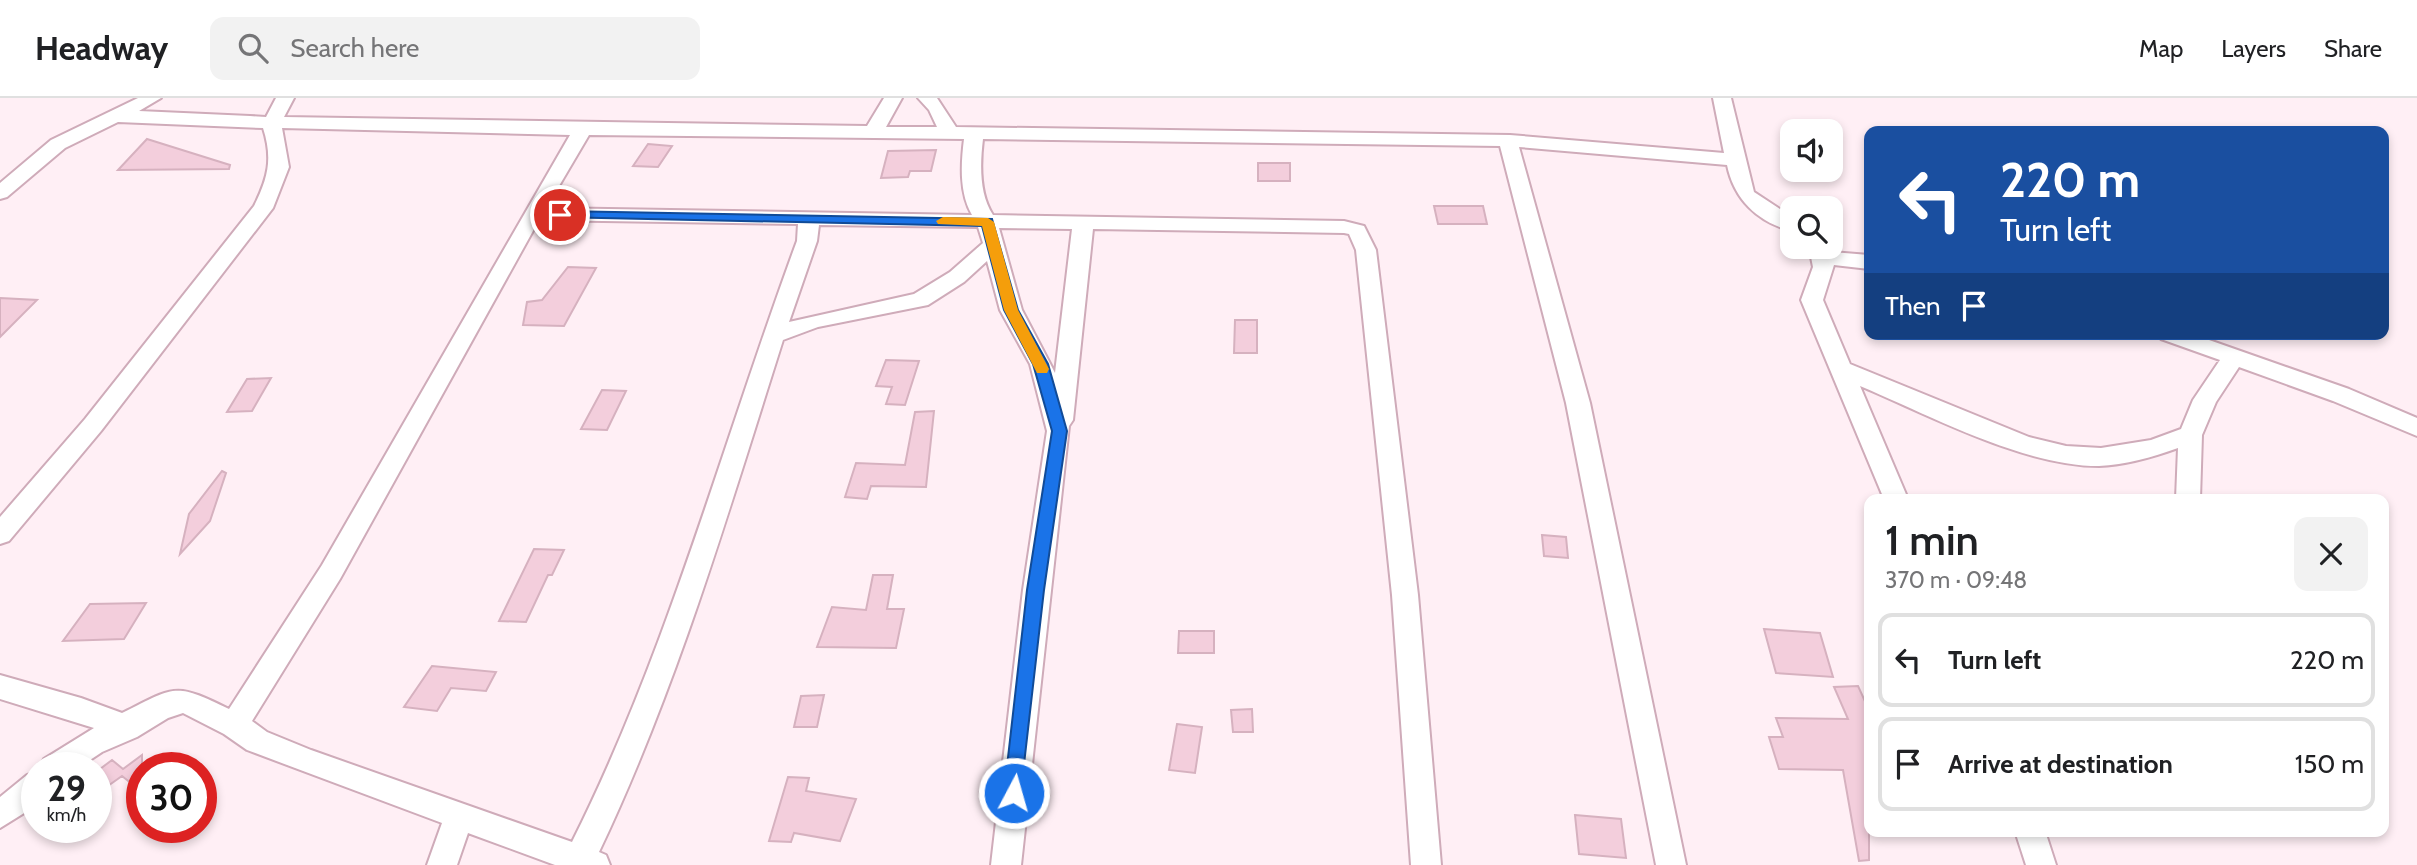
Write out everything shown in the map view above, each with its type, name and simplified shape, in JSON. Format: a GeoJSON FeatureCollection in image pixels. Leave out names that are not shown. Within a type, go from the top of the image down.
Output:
{"type":"FeatureCollection","features":[{"type":"Feature","properties":{"kind":"street"},"geometry":{"type":"LineString","coordinates":[[4,187],[58,144],[152,98]]}},
{"type":"Feature","properties":{"kind":"street"},"geometry":{"type":"LineString","coordinates":[[0,534],[93,425],[263,208],[281,169],[282,154],[271,124],[285,98]]}},
{"type":"Feature","properties":{"kind":"street"},"geometry":{"type":"LineString","coordinates":[[874,131],[893,98]]}},
{"type":"Feature","properties":{"kind":"street"},"geometry":{"type":"LineString","coordinates":[[926,98],[937,108],[948,132]]}},
{"type":"Feature","properties":{"kind":"street"},"geometry":{"type":"LineString","coordinates":[[1722,98],[1742,189],[1750,200],[1780,218]]}},
{"type":"Feature","properties":{"kind":"street"},"geometry":{"type":"LineString","coordinates":[[118,116],[271,124],[582,131],[874,131],[1508,141],[1737,160]]}},
{"type":"Feature","properties":{"kind":"street"},"geometry":{"type":"LineString","coordinates":[[234,725],[331,572],[532,214],[582,131]]}},
{"type":"Feature","properties":{"kind":"street"},"geometry":{"type":"LineString","coordinates":[[974,133],[971,160],[975,203],[990,234],[1011,310],[1041,364],[1059,431]]}},
{"type":"Feature","properties":{"kind":"street"},"geometry":{"type":"LineString","coordinates":[[1508,141],[1578,403],[1671,865]]}},
{"type":"Feature","properties":{"kind":"street"},"geometry":{"type":"LineString","coordinates":[[532,214],[809,219],[990,234],[1083,224],[1345,227],[1359,233],[1366,250],[1405,595],[1426,865]]}},
{"type":"Feature","properties":{"kind":"street"},"geometry":{"type":"LineString","coordinates":[[78,752],[171,703],[184,702],[234,725],[257,741],[458,817],[588,862],[692,586],[773,335],[807,241],[809,219]]}},
{"type":"Feature","properties":{"kind":"street"},"geometry":{"type":"LineString","coordinates":[[1006,865],[1036,590],[1059,431],[1083,224]]}},
{"type":"Feature","properties":{"kind":"street"},"geometry":{"type":"LineString","coordinates":[[773,335],[814,321],[920,300],[957,277],[990,234]]}},
{"type":"Feature","properties":{"kind":"street"},"geometry":{"type":"LineString","coordinates":[[1843,256],[1864,261]]}},
{"type":"Feature","properties":{"kind":"street"},"geometry":{"type":"LineString","coordinates":[[1823,259],[1825,270],[1815,284],[1812,300],[1894,494]]}},
{"type":"Feature","properties":{"kind":"street"},"geometry":{"type":"LineString","coordinates":[[2184,340],[2341,395],[2417,428]]}},
{"type":"Feature","properties":{"kind":"street"},"geometry":{"type":"LineString","coordinates":[[2188,494],[2190,435],[2205,400],[2233,359]]}},
{"type":"Feature","properties":{"kind":"street"},"geometry":{"type":"LineString","coordinates":[[1841,369],[2023,444],[2066,455],[2101,457],[2153,448],[2190,435]]}},
{"type":"Feature","properties":{"kind":"street"},"geometry":{"type":"LineString","coordinates":[[0,687],[69,706],[127,728]]}},
{"type":"Feature","properties":{"kind":"street"},"geometry":{"type":"LineString","coordinates":[[0,814],[21,800]]}},
{"type":"Feature","properties":{"kind":"street"},"geometry":{"type":"LineString","coordinates":[[442,865],[458,817]]}},
{"type":"Feature","properties":{"kind":"street"},"geometry":{"type":"LineString","coordinates":[[2031,837],[2041,865]]}},
{"type":"Feature","properties":{"kind":"building"},"geometry":{"type":"Polygon","coordinates":[[[147,139],[230,165],[229,169],[118,170],[147,139]]]}},
{"type":"Feature","properties":{"kind":"building"},"geometry":{"type":"Polygon","coordinates":[[[648,144],[672,146],[658,167],[633,166],[648,144]]]}},
{"type":"Feature","properties":{"kind":"building"},"geometry":{"type":"Polygon","coordinates":[[[936,150],[931,171],[910,171],[908,177],[881,178],[888,151],[936,150]]]}},
{"type":"Feature","properties":{"kind":"building"},"geometry":{"type":"Polygon","coordinates":[[[1258,163],[1290,163],[1290,181],[1258,181],[1258,163]]]}},
{"type":"Feature","properties":{"kind":"building"},"geometry":{"type":"Polygon","coordinates":[[[1434,206],[1483,206],[1487,224],[1438,224],[1434,206]]]}},
{"type":"Feature","properties":{"kind":"building"},"geometry":{"type":"Polygon","coordinates":[[[568,267],[596,268],[564,326],[523,325],[527,302],[542,300],[568,267]]]}},
{"type":"Feature","properties":{"kind":"building"},"geometry":{"type":"Polygon","coordinates":[[[0,298],[37,300],[0,337],[0,298]]]}},
{"type":"Feature","properties":{"kind":"building"},"geometry":{"type":"Polygon","coordinates":[[[1235,320],[1257,320],[1257,353],[1234,353],[1235,320]]]}},
{"type":"Feature","properties":{"kind":"building"},"geometry":{"type":"Polygon","coordinates":[[[886,360],[919,361],[905,405],[886,404],[892,387],[876,386],[886,360]]]}},
{"type":"Feature","properties":{"kind":"building"},"geometry":{"type":"Polygon","coordinates":[[[271,378],[252,411],[227,412],[247,379],[271,378]]]}},
{"type":"Feature","properties":{"kind":"building"},"geometry":{"type":"Polygon","coordinates":[[[602,390],[626,391],[607,430],[581,429],[602,390]]]}},
{"type":"Feature","properties":{"kind":"building"},"geometry":{"type":"Polygon","coordinates":[[[934,411],[926,487],[871,486],[867,499],[845,497],[856,463],[905,465],[915,412],[934,411]]]}},
{"type":"Feature","properties":{"kind":"building"},"geometry":{"type":"Polygon","coordinates":[[[222,471],[226,473],[210,521],[180,554],[189,514],[222,471]]]}},
{"type":"Feature","properties":{"kind":"building"},"geometry":{"type":"Polygon","coordinates":[[[1542,535],[1566,537],[1568,558],[1544,556],[1542,535]]]}},
{"type":"Feature","properties":{"kind":"building"},"geometry":{"type":"Polygon","coordinates":[[[534,549],[564,550],[552,575],[548,575],[526,622],[499,621],[534,549]]]}},
{"type":"Feature","properties":{"kind":"building"},"geometry":{"type":"Polygon","coordinates":[[[873,575],[893,575],[887,609],[904,609],[896,648],[817,647],[832,607],[866,610],[873,575]]]}},
{"type":"Feature","properties":{"kind":"building"},"geometry":{"type":"Polygon","coordinates":[[[146,603],[124,639],[63,641],[90,604],[146,603]]]}},
{"type":"Feature","properties":{"kind":"building"},"geometry":{"type":"Polygon","coordinates":[[[1764,629],[1820,633],[1833,677],[1776,673],[1764,629]]]}},
{"type":"Feature","properties":{"kind":"building"},"geometry":{"type":"Polygon","coordinates":[[[1179,631],[1214,631],[1214,653],[1178,653],[1179,631]]]}},
{"type":"Feature","properties":{"kind":"building"},"geometry":{"type":"Polygon","coordinates":[[[432,666],[496,672],[486,691],[451,688],[437,711],[404,707],[432,666]]]}},
{"type":"Feature","properties":{"kind":"building"},"geometry":{"type":"Polygon","coordinates":[[[1858,686],[1864,699],[1864,837],[1869,837],[1869,860],[1859,861],[1843,770],[1779,769],[1769,737],[1783,737],[1776,718],[1848,719],[1834,687],[1858,686]]]}},
{"type":"Feature","properties":{"kind":"building"},"geometry":{"type":"Polygon","coordinates":[[[824,695],[817,727],[794,727],[801,696],[824,695]]]}},
{"type":"Feature","properties":{"kind":"building"},"geometry":{"type":"Polygon","coordinates":[[[1252,709],[1253,732],[1233,732],[1231,710],[1252,709]]]}},
{"type":"Feature","properties":{"kind":"building"},"geometry":{"type":"Polygon","coordinates":[[[1177,724],[1202,727],[1195,773],[1169,770],[1177,724]]]}},
{"type":"Feature","properties":{"kind":"building"},"geometry":{"type":"Polygon","coordinates":[[[112,760],[123,769],[126,767],[126,779],[122,776],[112,783],[112,760]]]}},
{"type":"Feature","properties":{"kind":"building"},"geometry":{"type":"Polygon","coordinates":[[[788,777],[809,778],[806,791],[856,799],[840,841],[794,833],[791,842],[769,841],[788,777]]]}},
{"type":"Feature","properties":{"kind":"building"},"geometry":{"type":"Polygon","coordinates":[[[1575,815],[1621,819],[1626,858],[1579,854],[1575,815]]]}},
{"type":"Feature","properties":{"kind":"slow traffic"},"geometry":{"type":"LineString","coordinates":[[943,221],[988,222],[992,246],[1001,268],[1011,310],[1042,369]]}},
{"type":"Feature","properties":{"kind":"route"},"geometry":{"type":"LineString","coordinates":[[560,215],[988,222],[992,246],[1001,268],[1011,310],[1041,364],[1059,431],[1036,590],[1014,793]]}}]}
